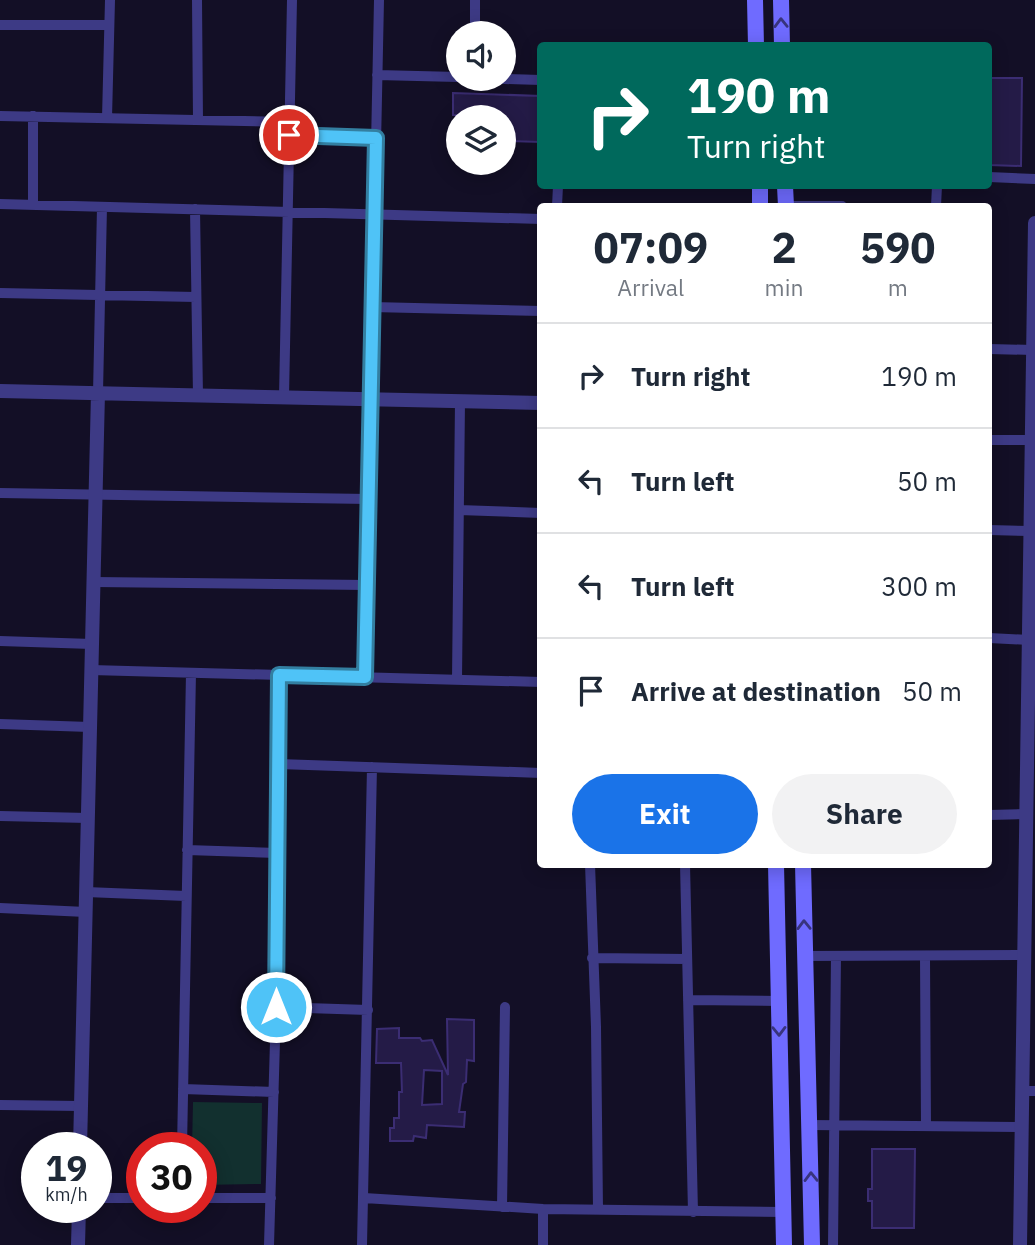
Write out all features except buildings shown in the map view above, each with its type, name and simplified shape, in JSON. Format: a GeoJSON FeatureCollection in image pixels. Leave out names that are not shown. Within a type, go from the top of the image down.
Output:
{"type":"FeatureCollection","features":[{"type":"Feature","properties":{"kind":"main road"},"geometry":{"type":"LineString","coordinates":[[755,0],[757,42]]}},
{"type":"Feature","properties":{"kind":"main road"},"geometry":{"type":"LineString","coordinates":[[781,0],[782,42]]}},
{"type":"Feature","properties":{"kind":"main road"},"geometry":{"type":"LineString","coordinates":[[776,868],[785,1245]]}},
{"type":"Feature","properties":{"kind":"main road"},"geometry":{"type":"LineString","coordinates":[[803,868],[812,1245]]}},
{"type":"Feature","properties":{"kind":"street"},"geometry":{"type":"LineString","coordinates":[[107,118],[110,0]]}},
{"type":"Feature","properties":{"kind":"street"},"geometry":{"type":"LineString","coordinates":[[197,0],[198,120]]}},
{"type":"Feature","properties":{"kind":"street"},"geometry":{"type":"LineString","coordinates":[[284,397],[292,0]]}},
{"type":"Feature","properties":{"kind":"street"},"geometry":{"type":"LineString","coordinates":[[365,677],[379,0]]}},
{"type":"Feature","properties":{"kind":"street"},"geometry":{"type":"LineString","coordinates":[[475,0],[475,21]]}},
{"type":"Feature","properties":{"kind":"street"},"geometry":{"type":"LineString","coordinates":[[0,25],[109,25]]}},
{"type":"Feature","properties":{"kind":"street"},"geometry":{"type":"LineString","coordinates":[[377,75],[446,77]]}},
{"type":"Feature","properties":{"kind":"street"},"geometry":{"type":"LineString","coordinates":[[516,79],[537,80]]}},
{"type":"Feature","properties":{"kind":"street"},"geometry":{"type":"LineString","coordinates":[[0,116],[290,122]]}},
{"type":"Feature","properties":{"kind":"street"},"geometry":{"type":"LineString","coordinates":[[33,116],[33,205]]}},
{"type":"Feature","properties":{"kind":"street"},"geometry":{"type":"LineString","coordinates":[[289,135],[376,138]]}},
{"type":"Feature","properties":{"kind":"street"},"geometry":{"type":"LineString","coordinates":[[992,177],[1035,179]]}},
{"type":"Feature","properties":{"kind":"street"},"geometry":{"type":"LineString","coordinates":[[0,204],[537,219]]}},
{"type":"Feature","properties":{"kind":"street"},"geometry":{"type":"LineString","coordinates":[[80,1132],[102,207]]}},
{"type":"Feature","properties":{"kind":"street"},"geometry":{"type":"LineString","coordinates":[[195,209],[198,395]]}},
{"type":"Feature","properties":{"kind":"street"},"geometry":{"type":"LineString","coordinates":[[1020,1245],[1022,1127],[1029,1091],[1024,955],[1030,879],[1027,814],[1031,799],[1029,640],[1035,223]]}},
{"type":"Feature","properties":{"kind":"street"},"geometry":{"type":"LineString","coordinates":[[0,293],[196,297]]}},
{"type":"Feature","properties":{"kind":"street"},"geometry":{"type":"LineString","coordinates":[[372,307],[537,311]]}},
{"type":"Feature","properties":{"kind":"street"},"geometry":{"type":"LineString","coordinates":[[992,349],[1033,350]]}},
{"type":"Feature","properties":{"kind":"street"},"geometry":{"type":"LineString","coordinates":[[0,391],[537,403]]}},
{"type":"Feature","properties":{"kind":"street"},"geometry":{"type":"LineString","coordinates":[[457,680],[460,401]]}},
{"type":"Feature","properties":{"kind":"street"},"geometry":{"type":"LineString","coordinates":[[992,440],[1032,440]]}},
{"type":"Feature","properties":{"kind":"street"},"geometry":{"type":"LineString","coordinates":[[0,493],[369,499]]}},
{"type":"Feature","properties":{"kind":"street"},"geometry":{"type":"LineString","coordinates":[[459,510],[537,513]]}},
{"type":"Feature","properties":{"kind":"street"},"geometry":{"type":"LineString","coordinates":[[992,530],[1031,531]]}},
{"type":"Feature","properties":{"kind":"street"},"geometry":{"type":"LineString","coordinates":[[94,582],[367,585]]}},
{"type":"Feature","properties":{"kind":"street"},"geometry":{"type":"LineString","coordinates":[[992,639],[1029,640]]}},
{"type":"Feature","properties":{"kind":"street"},"geometry":{"type":"LineString","coordinates":[[0,641],[92,644]]}},
{"type":"Feature","properties":{"kind":"street"},"geometry":{"type":"LineString","coordinates":[[91,670],[537,682]]}},
{"type":"Feature","properties":{"kind":"street"},"geometry":{"type":"LineString","coordinates":[[182,1132],[191,673]]}},
{"type":"Feature","properties":{"kind":"street"},"geometry":{"type":"LineString","coordinates":[[269,1245],[276,1007],[279,675]]}},
{"type":"Feature","properties":{"kind":"street"},"geometry":{"type":"LineString","coordinates":[[0,724],[90,727]]}},
{"type":"Feature","properties":{"kind":"street"},"geometry":{"type":"LineString","coordinates":[[279,764],[537,773]]}},
{"type":"Feature","properties":{"kind":"street"},"geometry":{"type":"LineString","coordinates":[[362,1245],[372,767]]}},
{"type":"Feature","properties":{"kind":"street"},"geometry":{"type":"LineString","coordinates":[[992,815],[1027,814]]}},
{"type":"Feature","properties":{"kind":"street"},"geometry":{"type":"LineString","coordinates":[[0,816],[88,818]]}},
{"type":"Feature","properties":{"kind":"street"},"geometry":{"type":"LineString","coordinates":[[187,850],[277,853]]}},
{"type":"Feature","properties":{"kind":"street"},"geometry":{"type":"LineString","coordinates":[[590,868],[596,1027],[598,1210]]}},
{"type":"Feature","properties":{"kind":"street"},"geometry":{"type":"LineString","coordinates":[[685,868],[694,1212]]}},
{"type":"Feature","properties":{"kind":"street"},"geometry":{"type":"LineString","coordinates":[[86,892],[187,896]]}},
{"type":"Feature","properties":{"kind":"street"},"geometry":{"type":"LineString","coordinates":[[0,908],[86,912]]}},
{"type":"Feature","properties":{"kind":"street"},"geometry":{"type":"LineString","coordinates":[[805,956],[1024,955]]}},
{"type":"Feature","properties":{"kind":"street"},"geometry":{"type":"LineString","coordinates":[[833,1245],[836,956]]}},
{"type":"Feature","properties":{"kind":"street"},"geometry":{"type":"LineString","coordinates":[[925,957],[926,1126]]}},
{"type":"Feature","properties":{"kind":"street"},"geometry":{"type":"LineString","coordinates":[[592,958],[687,959]]}},
{"type":"Feature","properties":{"kind":"street"},"geometry":{"type":"LineString","coordinates":[[688,1000],[779,1001]]}},
{"type":"Feature","properties":{"kind":"street"},"geometry":{"type":"LineString","coordinates":[[276,1007],[368,1010]]}},
{"type":"Feature","properties":{"kind":"street"},"geometry":{"type":"LineString","coordinates":[[502,1207],[505,1007]]}},
{"type":"Feature","properties":{"kind":"street"},"geometry":{"type":"LineString","coordinates":[[183,1089],[274,1092]]}},
{"type":"Feature","properties":{"kind":"street"},"geometry":{"type":"LineString","coordinates":[[0,1105],[81,1107]]}},
{"type":"Feature","properties":{"kind":"street"},"geometry":{"type":"LineString","coordinates":[[809,1125],[1022,1127]]}},
{"type":"Feature","properties":{"kind":"street"},"geometry":{"type":"LineString","coordinates":[[217,1198],[271,1198]]}},
{"type":"Feature","properties":{"kind":"street"},"geometry":{"type":"LineString","coordinates":[[364,1198],[543,1209],[784,1212]]}},
{"type":"Feature","properties":{"kind":"street"},"geometry":{"type":"LineString","coordinates":[[543,1209],[543,1245]]}},
{"type":"Feature","properties":{"kind":"street"},"geometry":{"type":"LineString","coordinates":[[78,1245],[79,1223]]}},
{"type":"Feature","properties":{"kind":"green space"},"geometry":{"type":"Polygon","coordinates":[[[193,1102],[262,1103],[261,1184],[217,1185],[217,1132],[192,1132],[193,1102]]]}},
{"type":"Feature","properties":{"kind":"route"},"geometry":{"type":"LineString","coordinates":[[276,1007],[279,675],[365,677],[376,138],[289,135]]}}]}
